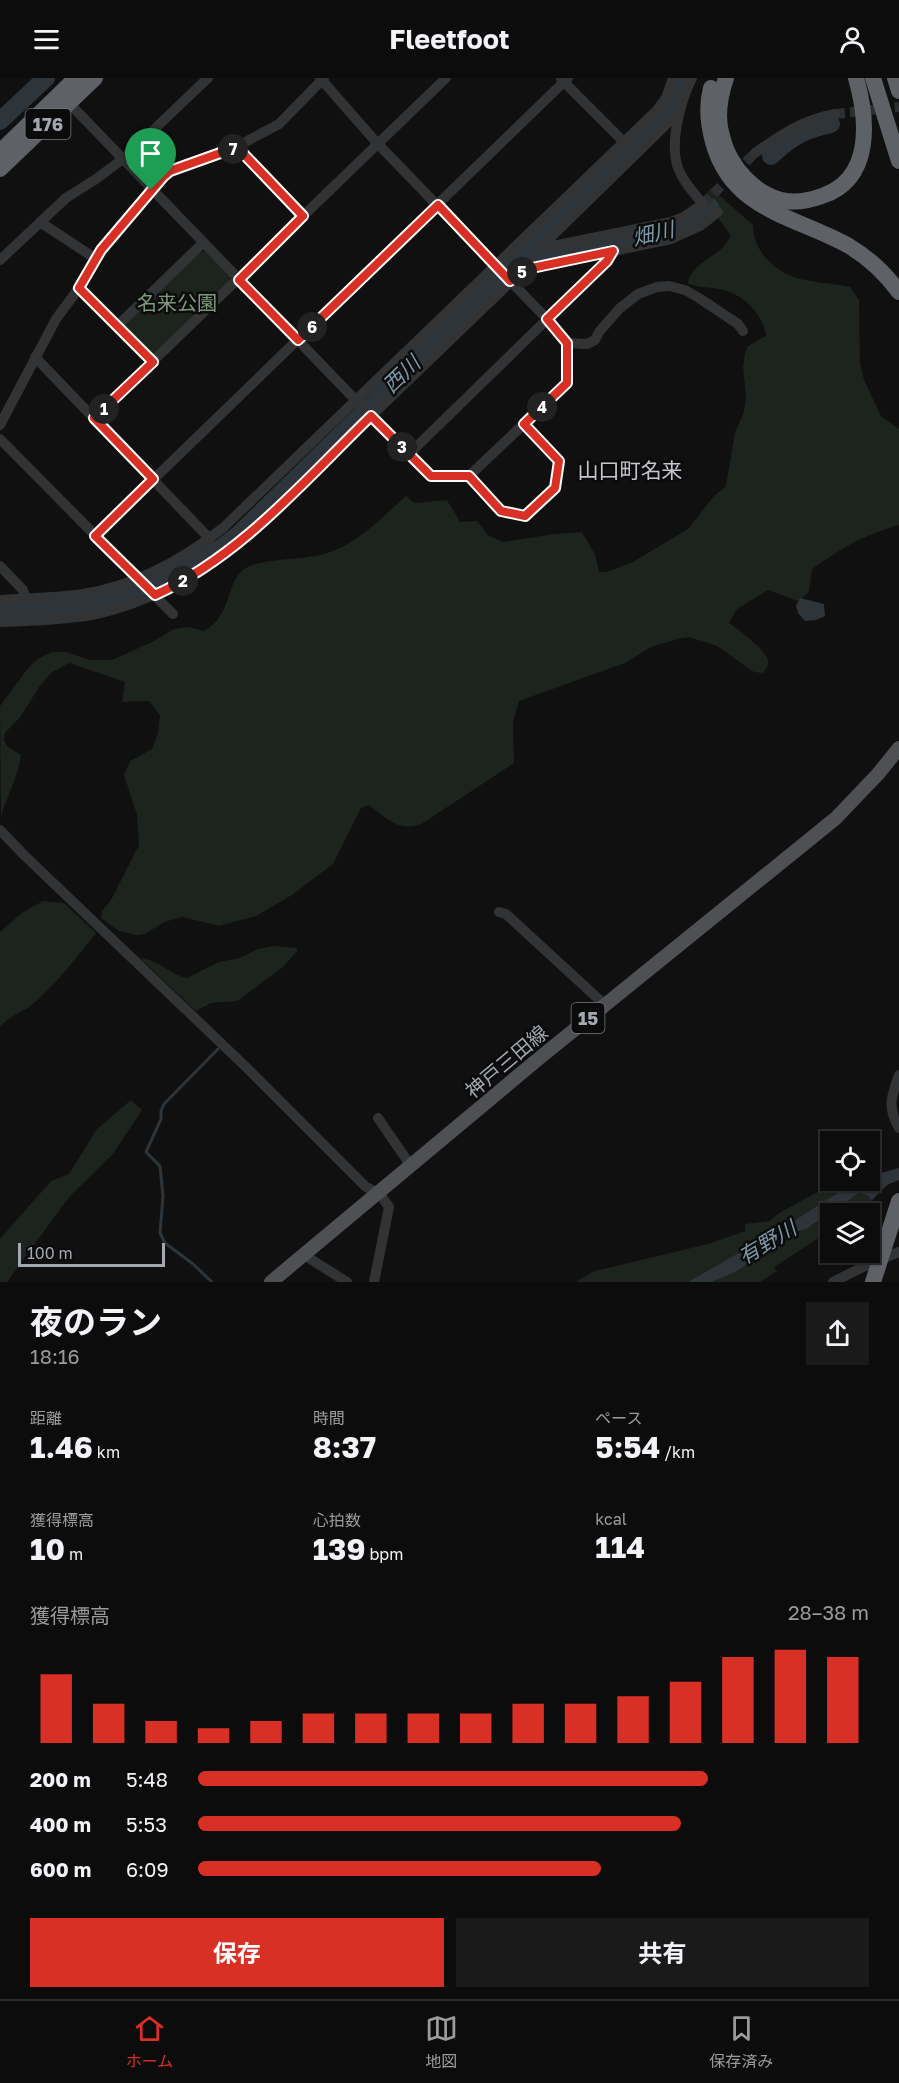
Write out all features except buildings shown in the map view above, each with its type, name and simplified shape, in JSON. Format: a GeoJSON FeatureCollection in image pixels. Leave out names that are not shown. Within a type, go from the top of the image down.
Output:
{"type":"FeatureCollection","features":[{"type":"Feature","properties":{"kind":"highway","name":"176"},"geometry":{"type":"LineString","coordinates":[[0,152],[75,78]]}},
{"type":"Feature","properties":{"kind":"highway","name":"176"},"geometry":{"type":"LineString","coordinates":[[0,169],[95,78]]}},
{"type":"Feature","properties":{"kind":"highway"},"geometry":{"type":"LineString","coordinates":[[714,78],[708,114],[710,134],[726,173],[738,188],[773,213],[848,246],[870,260],[888,277],[899,292]]}},
{"type":"Feature","properties":{"kind":"highway"},"geometry":{"type":"LineString","coordinates":[[726,78],[721,95],[719,118],[722,136],[734,165],[750,183],[766,194],[786,201],[808,201],[833,192],[858,165],[865,135],[864,111],[856,78]]}},
{"type":"Feature","properties":{"kind":"highway"},"geometry":{"type":"LineString","coordinates":[[873,78],[899,161]]}},
{"type":"Feature","properties":{"kind":"highway"},"geometry":{"type":"LineString","coordinates":[[895,78],[899,91]]}},
{"type":"Feature","properties":{"kind":"highway"},"geometry":{"type":"LineString","coordinates":[[873,1282],[899,1201]]}},
{"type":"Feature","properties":{"kind":"highway"},"geometry":{"type":"LineString","coordinates":[[885,1282],[899,1238]]}},
{"type":"Feature","properties":{"kind":"main road","name":"神戸三田線"},"geometry":{"type":"LineString","coordinates":[[271,1282],[605,1005],[836,818],[899,748]]}},
{"type":"Feature","properties":{"kind":"street"},"geometry":{"type":"LineString","coordinates":[[0,260],[66,198],[123,159],[208,78]]}},
{"type":"Feature","properties":{"kind":"street"},"geometry":{"type":"LineString","coordinates":[[94,418],[446,78]]}},
{"type":"Feature","properties":{"kind":"street"},"geometry":{"type":"LineString","coordinates":[[0,600],[85,594],[139,579],[175,561],[210,539],[239,514],[497,267],[657,110],[666,98],[673,78]]}},
{"type":"Feature","properties":{"kind":"street"},"geometry":{"type":"LineString","coordinates":[[0,622],[94,614],[155,595],[186,580],[237,545],[509,280],[524,270],[612,243],[684,217],[703,204],[686,183],[677,165],[679,112],[692,78]]}},
{"type":"Feature","properties":{"kind":"street"},"geometry":{"type":"LineString","coordinates":[[0,425],[56,319],[79,288],[101,250],[151,190],[170,171],[237,147],[279,124],[322,79],[377,143],[547,319],[567,343],[567,383],[469,476],[431,476],[356,401],[151,190],[69,104]]}},
{"type":"Feature","properties":{"kind":"street"},"geometry":{"type":"LineString","coordinates":[[95,536],[438,205],[564,79],[624,142]]}},
{"type":"Feature","properties":{"kind":"street"},"geometry":{"type":"LineString","coordinates":[[679,112],[542,246],[543,248],[671,239],[689,233],[718,212]]}},
{"type":"Feature","properties":{"kind":"street"},"geometry":{"type":"LineString","coordinates":[[755,153],[785,131],[818,117],[836,114]]}},
{"type":"Feature","properties":{"kind":"street"},"geometry":{"type":"LineString","coordinates":[[237,147],[303,216]]}},
{"type":"Feature","properties":{"kind":"street"},"geometry":{"type":"LineString","coordinates":[[40,222],[96,259]]}},
{"type":"Feature","properties":{"kind":"street"},"geometry":{"type":"LineString","coordinates":[[117,326],[203,243]]}},
{"type":"Feature","properties":{"kind":"street"},"geometry":{"type":"LineString","coordinates":[[409,454],[607,261],[612,243]]}},
{"type":"Feature","properties":{"kind":"street"},"geometry":{"type":"LineString","coordinates":[[567,343],[587,344],[595,340],[619,309],[638,294],[657,287],[669,286],[692,294],[738,324],[743,331]]}},
{"type":"Feature","properties":{"kind":"street"},"geometry":{"type":"LineString","coordinates":[[79,288],[153,362]]}},
{"type":"Feature","properties":{"kind":"street"},"geometry":{"type":"LineString","coordinates":[[35,357],[210,539]]}},
{"type":"Feature","properties":{"kind":"street"},"geometry":{"type":"LineString","coordinates":[[469,476],[501,511],[525,516],[555,488],[559,461],[524,424]]}},
{"type":"Feature","properties":{"kind":"street"},"geometry":{"type":"LineString","coordinates":[[0,439],[172,614]]}},
{"type":"Feature","properties":{"kind":"street"},"geometry":{"type":"LineString","coordinates":[[0,566],[24,590],[25,598]]}},
{"type":"Feature","properties":{"kind":"street"},"geometry":{"type":"LineString","coordinates":[[0,830],[246,1067],[366,1187],[379,1192],[389,1207],[374,1282]]}},
{"type":"Feature","properties":{"kind":"street"},"geometry":{"type":"LineString","coordinates":[[499,912],[506,914],[605,1005]]}},
{"type":"Feature","properties":{"kind":"street"},"geometry":{"type":"LineString","coordinates":[[899,1075],[890,1104],[899,1128]]}},
{"type":"Feature","properties":{"kind":"street"},"geometry":{"type":"LineString","coordinates":[[378,1118],[411,1166]]}},
{"type":"Feature","properties":{"kind":"street"},"geometry":{"type":"LineString","coordinates":[[832,1282],[899,1252]]}},
{"type":"Feature","properties":{"kind":"street"},"geometry":{"type":"LineString","coordinates":[[304,1255],[347,1282]]}},
{"type":"Feature","properties":{"kind":"green space"},"geometry":{"type":"Polygon","coordinates":[[[711,188],[753,225],[757,245],[773,265],[793,277],[850,287],[859,300],[860,364],[864,380],[881,416],[899,429],[899,525],[853,543],[812,569],[809,592],[798,601],[768,590],[737,609],[729,623],[766,655],[768,664],[763,673],[754,672],[717,646],[689,637],[651,647],[625,663],[519,701],[513,723],[514,763],[423,823],[408,827],[401,826],[369,805],[361,808],[333,864],[292,895],[256,916],[219,926],[182,917],[164,922],[145,934],[136,935],[119,931],[101,918],[102,911],[111,900],[139,845],[137,815],[124,775],[130,761],[152,749],[158,733],[160,715],[149,701],[122,702],[125,682],[69,663],[52,672],[39,687],[21,716],[5,733],[4,740],[7,746],[21,755],[1,816],[0,706],[28,668],[39,658],[52,652],[66,652],[90,660],[112,660],[174,629],[189,627],[204,631],[220,617],[234,583],[243,570],[259,563],[315,556],[336,550],[358,537],[406,496],[414,503],[447,500],[460,522],[477,521],[489,536],[503,542],[582,532],[595,554],[599,572],[607,572],[631,563],[688,529],[714,496],[726,486],[735,432],[744,412],[745,352],[748,346],[766,336],[758,314],[741,298],[722,290],[688,284],[696,268],[722,248],[731,236],[703,197],[711,188]]]}},
{"type":"Feature","properties":{"kind":"green space","name":"名来公園"},"geometry":{"type":"Polygon","coordinates":[[[206,251],[230,276],[230,282],[154,355],[148,354],[124,329],[124,322],[197,253],[206,251]]]}},
{"type":"Feature","properties":{"kind":"green space"},"geometry":{"type":"Polygon","coordinates":[[[43,901],[64,903],[96,933],[47,990],[30,1006],[0,1027],[0,932],[22,913],[43,901]]]}},
{"type":"Feature","properties":{"kind":"green space"},"geometry":{"type":"Polygon","coordinates":[[[274,946],[297,948],[297,951],[283,967],[237,1001],[211,1003],[196,1011],[140,958],[154,962],[187,978],[219,962],[240,958],[258,949],[274,946]]]}},
{"type":"Feature","properties":{"kind":"green space"},"geometry":{"type":"Polygon","coordinates":[[[131,1100],[142,1110],[113,1154],[69,1197],[7,1282],[0,1282],[0,1239],[51,1181],[69,1174],[97,1129],[131,1100]]]}},
{"type":"Feature","properties":{"kind":"green space"},"geometry":{"type":"Polygon","coordinates":[[[820,1191],[834,1191],[836,1194],[820,1203],[820,1205],[788,1228],[688,1282],[575,1282],[595,1271],[708,1244],[745,1231],[745,1224],[770,1221],[779,1213],[820,1191]]]}},
{"type":"Feature","properties":{"kind":"green space"},"geometry":{"type":"Polygon","coordinates":[[[860,1193],[867,1195],[872,1203],[843,1203],[860,1193]]]}},
{"type":"Feature","properties":{"kind":"green space"},"geometry":{"type":"Polygon","coordinates":[[[820,1219],[820,1237],[774,1267],[777,1271],[760,1282],[712,1282],[736,1270],[820,1219]]]}},
{"type":"Feature","properties":{"kind":"water"},"geometry":{"type":"Polygon","coordinates":[[[800,598],[824,604],[825,616],[805,621],[798,613],[796,606],[800,598]]]}},
{"type":"Feature","properties":{"kind":"water"},"geometry":{"type":"Polygon","coordinates":[[[899,1168],[899,1180],[887,1185],[872,1200],[867,1195],[859,1193],[844,1203],[822,1203],[841,1191],[880,1191],[880,1173],[899,1168]]]}},
{"type":"Feature","properties":{"kind":"water","name":"有野川"},"geometry":{"type":"Polygon","coordinates":[[[820,1204],[820,1219],[806,1229],[794,1233],[735,1272],[712,1282],[688,1282],[820,1204]]]}},
{"type":"Feature","properties":{"kind":"waterway"},"geometry":{"type":"LineString","coordinates":[[0,121],[46,78]]}},
{"type":"Feature","properties":{"kind":"waterway","name":"西川"},"geometry":{"type":"LineString","coordinates":[[0,612],[72,608],[133,593],[177,574],[221,548],[239,534],[653,129],[672,105],[683,78]]}},
{"type":"Feature","properties":{"kind":"waterway","name":"畑川"},"geometry":{"type":"LineString","coordinates":[[771,156],[785,143],[799,135],[831,124]]}},
{"type":"Feature","properties":{"kind":"waterway","name":"畑川"},"geometry":{"type":"LineString","coordinates":[[520,261],[589,249],[670,230],[684,226],[710,207]]}},
{"type":"Feature","properties":{"kind":"waterway"},"geometry":{"type":"LineString","coordinates":[[212,1282],[165,1243],[160,1233],[163,1196],[160,1166],[146,1152],[161,1119],[164,1104],[218,1049]]}},
{"type":"Feature","properties":{"kind":"tunnel"},"geometry":{"type":"LineString","coordinates":[[835,114],[899,107]]}},
{"type":"Feature","properties":{"kind":"tunnel"},"geometry":{"type":"LineString","coordinates":[[703,204],[755,153]]}},
{"type":"Feature","properties":{"kind":"district","name":"山口町名来"},"geometry":{"type":"Point","coordinates":[630,470]}},
{"type":"Feature","properties":{"kind":"route"},"geometry":{"type":"LineString","coordinates":[[237,147],[303,216],[239,280],[298,340],[438,205],[510,281],[524,270],[613,251],[607,261],[547,319],[567,343],[567,383],[524,424],[559,461],[555,488],[525,516],[501,511],[469,476],[431,476],[371,416],[237,545],[186,580],[155,595],[95,536],[153,479],[94,418],[153,362],[79,288],[101,250],[151,190],[170,171],[237,147]]}}]}
